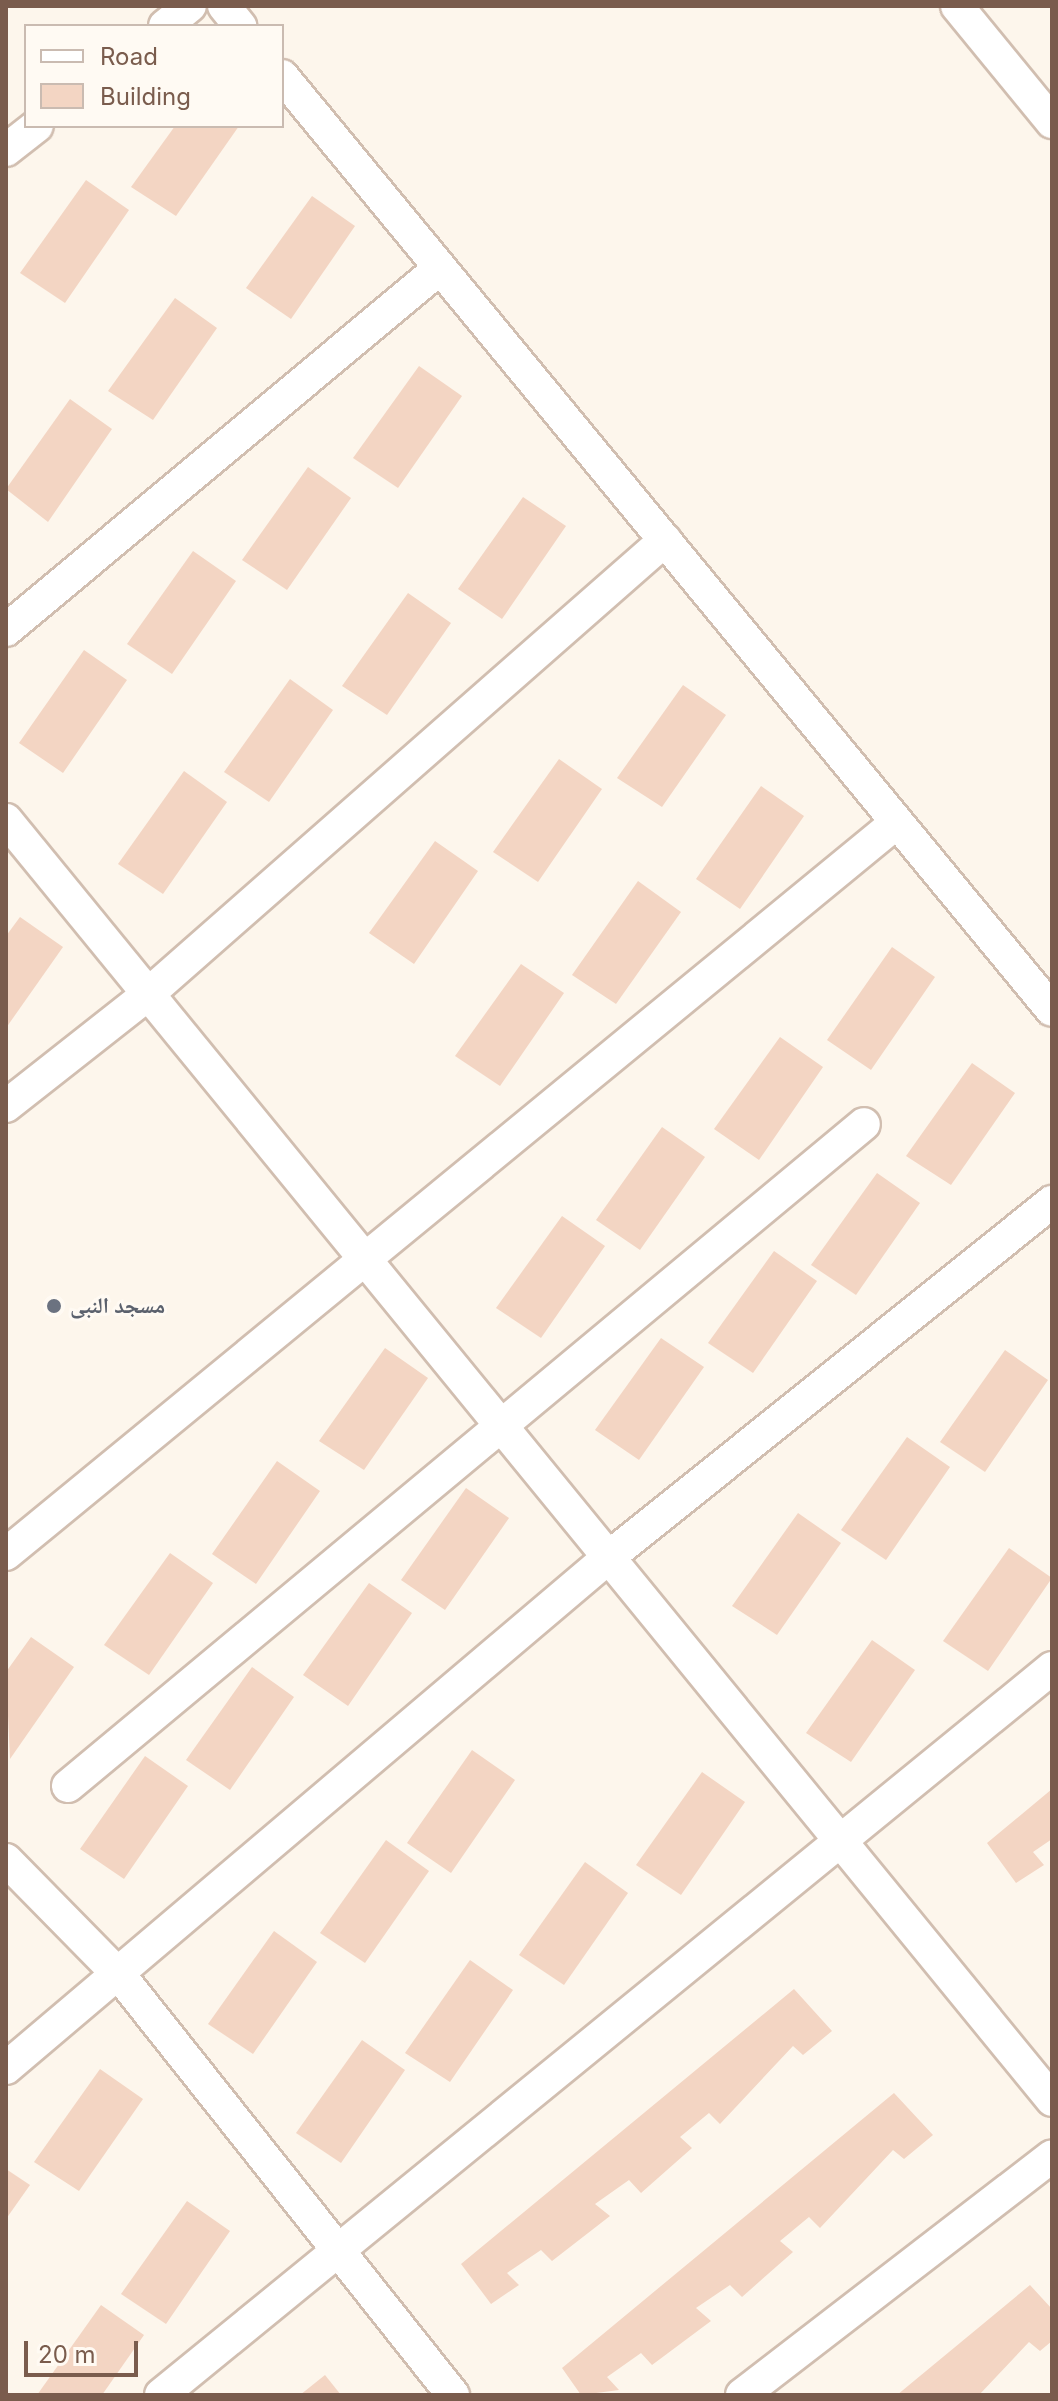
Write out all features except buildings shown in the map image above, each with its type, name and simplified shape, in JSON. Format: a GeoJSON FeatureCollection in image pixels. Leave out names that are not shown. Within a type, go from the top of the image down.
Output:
{"type":"FeatureCollection","features":[{"type":"Feature","properties":{"kind":"street"},"geometry":{"type":"LineString","coordinates":[[168,24],[190,6]]}},
{"type":"Feature","properties":{"kind":"street"},"geometry":{"type":"LineString","coordinates":[[224,6],[238,24]]}},
{"type":"Feature","properties":{"kind":"street"},"geometry":{"type":"LineString","coordinates":[[957,6],[1052,122]]}},
{"type":"Feature","properties":{"kind":"street"},"geometry":{"type":"LineString","coordinates":[[284,78],[1052,1010]]}},
{"type":"Feature","properties":{"kind":"street"},"geometry":{"type":"LineString","coordinates":[[6,150],[34,128]]}},
{"type":"Feature","properties":{"kind":"street"},"geometry":{"type":"LineString","coordinates":[[6,630],[440,268]]}},
{"type":"Feature","properties":{"kind":"street"},"geometry":{"type":"LineString","coordinates":[[6,1106],[146,996],[665,540]]}},
{"type":"Feature","properties":{"kind":"street"},"geometry":{"type":"LineString","coordinates":[[6,820],[146,996],[609,1557],[837,1843],[1052,2100]]}},
{"type":"Feature","properties":{"kind":"street"},"geometry":{"type":"LineString","coordinates":[[6,1554],[897,822]]}},
{"type":"Feature","properties":{"kind":"street"},"geometry":{"type":"LineString","coordinates":[[68,1786],[504,1428],[864,1124]]}},
{"type":"Feature","properties":{"kind":"street"},"geometry":{"type":"LineString","coordinates":[[6,2068],[121,1977],[609,1557],[1052,1202]]}},
{"type":"Feature","properties":{"kind":"street"},"geometry":{"type":"LineString","coordinates":[[161,2395],[1052,1668]]}},
{"type":"Feature","properties":{"kind":"street"},"geometry":{"type":"LineString","coordinates":[[6,1860],[121,1977],[335,2253],[453,2395]]}},
{"type":"Feature","properties":{"kind":"street"},"geometry":{"type":"LineString","coordinates":[[742,2395],[1052,2156]]}},
{"type":"Feature","properties":{"kind":"place","name":"مسجد النبی"},"geometry":{"type":"Point","coordinates":[54,1306]}}]}
